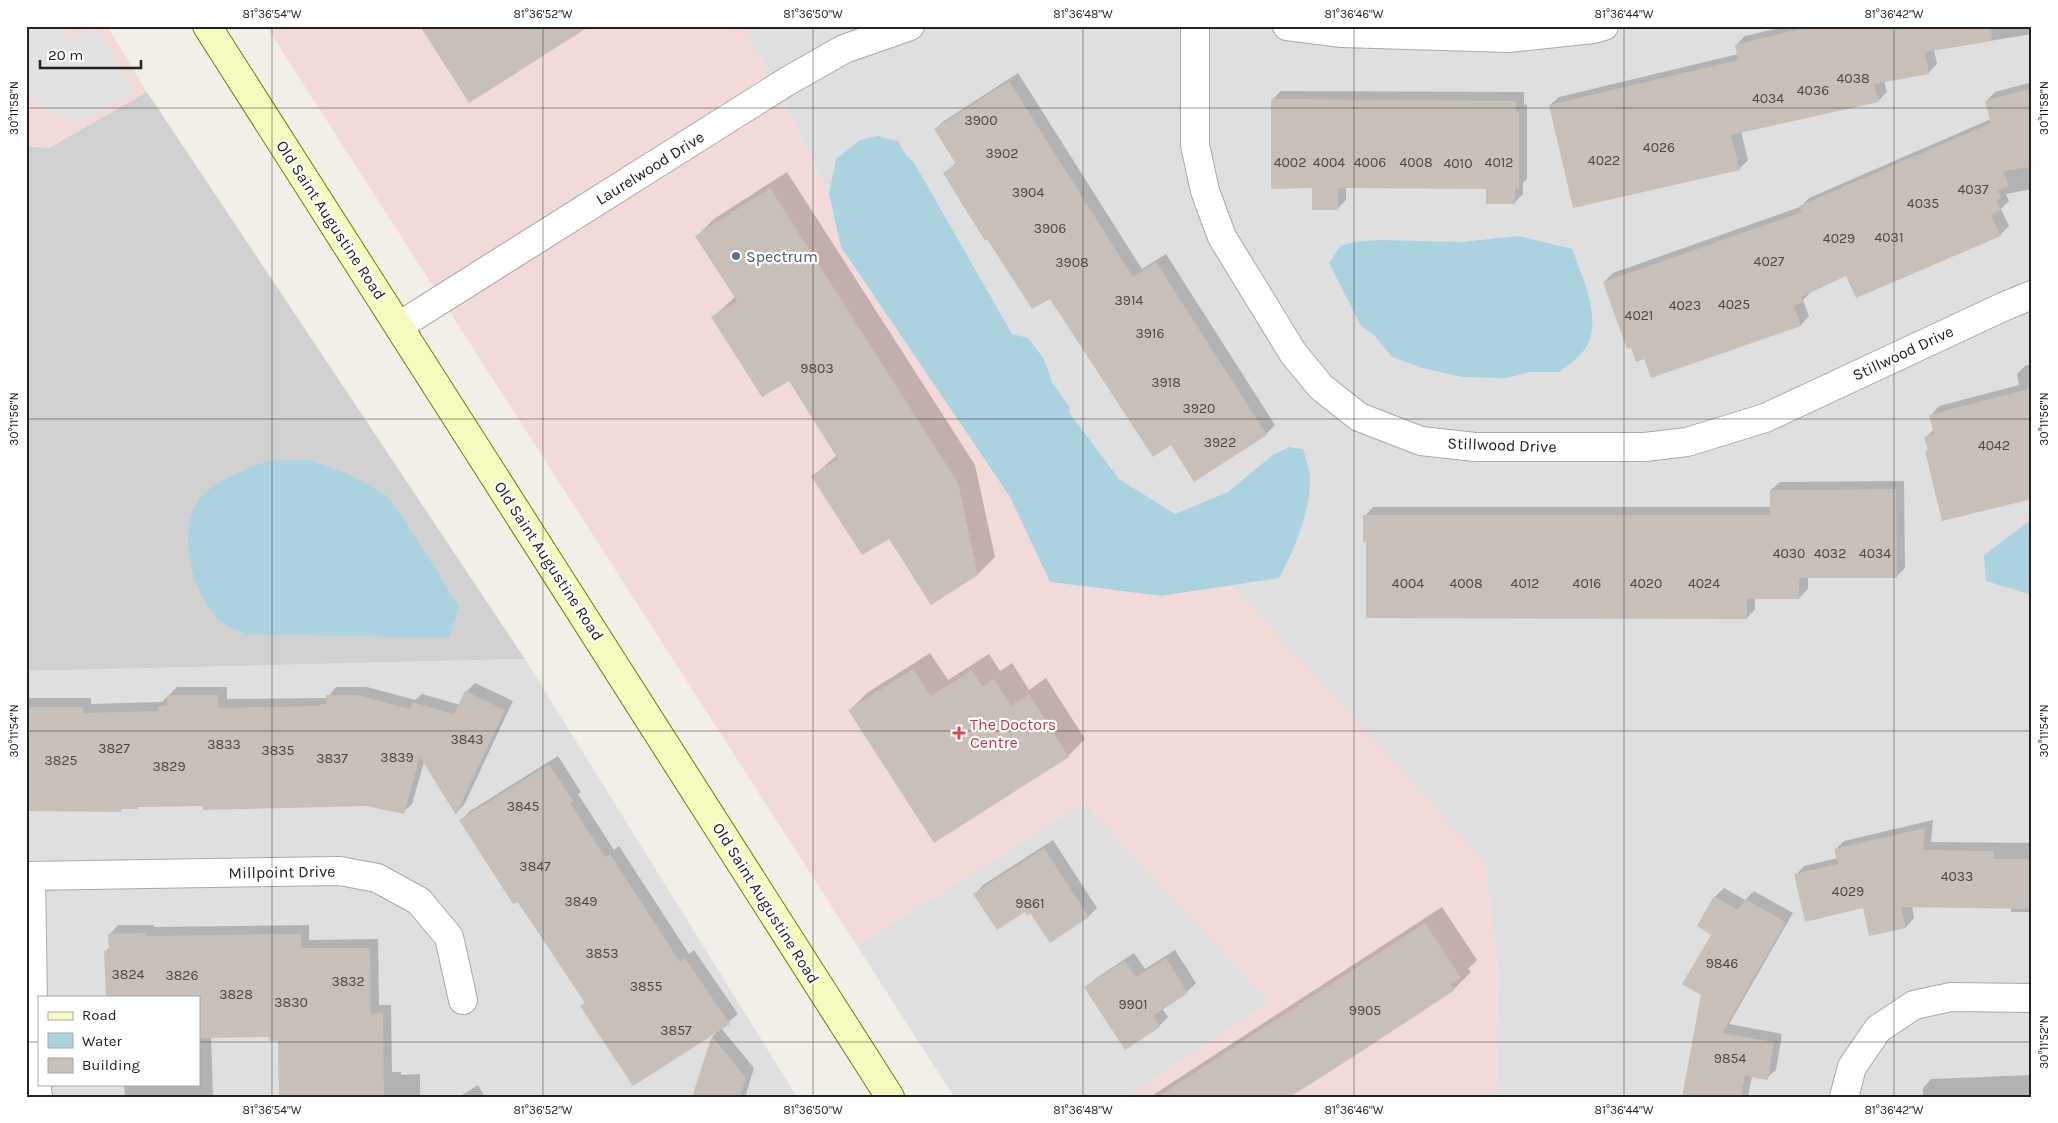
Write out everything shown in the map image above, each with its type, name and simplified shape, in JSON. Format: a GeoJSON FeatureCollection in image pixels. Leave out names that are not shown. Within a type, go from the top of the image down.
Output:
{"type":"FeatureCollection","features":[{"type":"Feature","properties":{"kind":"main road","name":"Old Saint Augustine Road"},"geometry":{"type":"LineString","coordinates":[[207,26],[890,1097]]}},
{"type":"Feature","properties":{"kind":"street","name":"Laurelwood Drive"},"geometry":{"type":"LineString","coordinates":[[399,326],[786,82],[844,49],[910,26]]}},
{"type":"Feature","properties":{"kind":"street","name":"Stillwood Drive"},"geometry":{"type":"LineString","coordinates":[[1195,26],[1195,145],[1205,191],[1222,237],[1293,353],[1321,387],[1359,416],[1421,441],[1475,447],[1645,447],[1687,442],[1765,418],[2005,306],[2032,296]]}},
{"type":"Feature","properties":{"kind":"street"},"geometry":{"type":"LineString","coordinates":[[1287,26],[1342,33],[1508,38],[1593,30],[1604,26]]}},
{"type":"Feature","properties":{"kind":"street","name":"Millpoint Drive"},"geometry":{"type":"LineString","coordinates":[[29,876],[340,871],[377,878],[419,901],[450,938],[463,1000]]}},
{"type":"Feature","properties":{"kind":"street"},"geometry":{"type":"LineString","coordinates":[[29,876],[34,1066],[38,1097]]}},
{"type":"Feature","properties":{"kind":"street"},"geometry":{"type":"LineString","coordinates":[[1844,1097],[1852,1067],[1878,1029],[1914,1005],[1951,997],[2032,998]]}},
{"type":"Feature","properties":{"kind":"shaded area"},"geometry":{"type":"Polygon","coordinates":[[[26,26],[107,26],[147,92],[49,148],[26,146],[26,26]]]}},
{"type":"Feature","properties":{"kind":"shaded area"},"geometry":{"type":"Polygon","coordinates":[[[26,26],[61,26],[68,40],[72,41],[94,28],[136,92],[79,123],[33,104],[26,93],[26,26]]]}},
{"type":"Feature","properties":{"kind":"shaded area"},"geometry":{"type":"Polygon","coordinates":[[[266,26],[744,26],[829,194],[841,247],[1010,497],[1050,582],[1161,596],[1233,586],[1485,862],[1498,974],[1496,1097],[1127,1097],[1270,1002],[1084,803],[857,946],[266,26]]]}},
{"type":"Feature","properties":{"kind":"shaded area"},"geometry":{"type":"Polygon","coordinates":[[[744,26],[2032,26],[2032,1097],[1496,1097],[1498,974],[1485,862],[841,247],[829,194],[744,26]]]}},
{"type":"Feature","properties":{"kind":"shaded area"},"geometry":{"type":"Polygon","coordinates":[[[147,92],[525,659],[26,671],[26,146],[49,148],[147,92]]]}},
{"type":"Feature","properties":{"kind":"shaded area"},"geometry":{"type":"Polygon","coordinates":[[[525,659],[797,1097],[26,1097],[26,671],[525,659]]]}},
{"type":"Feature","properties":{"kind":"shaded area"},"geometry":{"type":"Polygon","coordinates":[[[1084,803],[1270,1002],[1127,1097],[954,1097],[857,946],[1084,803]]]}},
{"type":"Feature","properties":{"kind":"water"},"geometry":{"type":"Polygon","coordinates":[[[878,136],[898,141],[906,155],[913,161],[1012,334],[1028,338],[1044,359],[1052,382],[1070,408],[1069,412],[1119,479],[1175,514],[1228,492],[1273,455],[1289,447],[1303,449],[1310,475],[1308,502],[1301,529],[1279,578],[1161,596],[1050,582],[1010,497],[841,247],[829,194],[836,159],[860,140],[878,136]]]}},
{"type":"Feature","properties":{"kind":"water"},"geometry":{"type":"Polygon","coordinates":[[[1519,236],[1572,249],[1586,288],[1592,317],[1592,331],[1588,344],[1580,355],[1559,372],[1530,372],[1507,378],[1462,377],[1422,368],[1392,357],[1374,335],[1361,326],[1329,263],[1340,246],[1354,242],[1378,240],[1462,242],[1519,236]]]}},
{"type":"Feature","properties":{"kind":"water"},"geometry":{"type":"Polygon","coordinates":[[[309,460],[348,474],[386,495],[399,511],[459,607],[449,638],[247,634],[229,627],[220,621],[210,609],[201,595],[190,560],[189,524],[194,508],[209,490],[245,470],[271,461],[309,460]]]}},
{"type":"Feature","properties":{"kind":"water"},"geometry":{"type":"Polygon","coordinates":[[[2032,519],[2032,595],[1986,581],[1984,555],[2032,519]]]}},
{"type":"Feature","properties":{"kind":"building"},"geometry":{"type":"Polygon","coordinates":[[[420,26],[590,26],[469,103],[420,26]]]}},
{"type":"Feature","properties":{"kind":"building"},"geometry":{"type":"Polygon","coordinates":[[[1811,26],[1991,26],[1992,41],[1925,52],[1929,74],[1874,84],[1879,102],[1731,135],[1740,170],[1573,208],[1549,105],[1738,60],[1735,45],[1811,26]]]}},
{"type":"Feature","properties":{"kind":"building"},"geometry":{"type":"Polygon","coordinates":[[[1009,81],[1133,277],[1156,262],[1267,435],[1194,482],[1171,445],[1153,457],[1050,299],[1032,309],[987,239],[985,241],[943,173],[956,164],[934,129],[1009,81]]]}},
{"type":"Feature","properties":{"kind":"building"},"geometry":{"type":"Polygon","coordinates":[[[2028,89],[2032,111],[2032,167],[2003,171],[2009,186],[1998,191],[2001,198],[1996,200],[2001,210],[1991,215],[2001,236],[1856,298],[1846,276],[1801,297],[1803,302],[1794,306],[1801,326],[1651,378],[1644,359],[1636,362],[1631,348],[1627,349],[1603,282],[1802,212],[1799,206],[1991,123],[1985,101],[2028,89]]]}},
{"type":"Feature","properties":{"kind":"building"},"geometry":{"type":"Polygon","coordinates":[[[1271,99],[1516,101],[1516,113],[1519,112],[1519,189],[1515,189],[1515,204],[1486,204],[1486,189],[1338,188],[1338,210],[1312,210],[1312,188],[1271,189],[1271,99]]]}},
{"type":"Feature","properties":{"kind":"building"},"geometry":{"type":"Polygon","coordinates":[[[770,188],[958,483],[978,575],[931,605],[889,539],[862,555],[811,476],[838,459],[789,381],[762,397],[711,317],[737,301],[695,236],[770,188]]]}},
{"type":"Feature","properties":{"kind":"building"},"geometry":{"type":"Polygon","coordinates":[[[2032,388],[2032,499],[1942,521],[1925,451],[1928,450],[1924,437],[1934,434],[1929,415],[2032,388]]]}},
{"type":"Feature","properties":{"kind":"building"},"geometry":{"type":"Polygon","coordinates":[[[1896,489],[1897,578],[1799,578],[1799,599],[1747,599],[1747,619],[1366,618],[1366,542],[1363,542],[1363,515],[1770,515],[1770,490],[1896,489]]]}},
{"type":"Feature","properties":{"kind":"building","name":"The Doctors Centre"},"geometry":{"type":"Polygon","coordinates":[[[913,669],[931,696],[972,670],[983,687],[994,679],[1011,706],[1029,694],[1069,757],[934,843],[848,710],[913,669]]]}},
{"type":"Feature","properties":{"kind":"building"},"geometry":{"type":"Polygon","coordinates":[[[465,691],[505,710],[456,815],[420,757],[404,814],[367,806],[203,810],[203,806],[138,807],[138,809],[121,809],[121,812],[26,811],[26,707],[83,707],[83,713],[158,711],[158,706],[167,706],[167,695],[218,695],[218,708],[320,706],[320,704],[327,704],[326,695],[357,695],[410,709],[412,702],[454,714],[465,691]]]}},
{"type":"Feature","properties":{"kind":"building"},"geometry":{"type":"Polygon","coordinates":[[[549,764],[573,801],[570,803],[605,857],[610,854],[680,962],[685,958],[730,1024],[633,1086],[580,1006],[585,1003],[518,902],[513,904],[459,820],[549,764]]]}},
{"type":"Feature","properties":{"kind":"building"},"geometry":{"type":"Polygon","coordinates":[[[1925,828],[1923,850],[1994,851],[1994,859],[2032,859],[2032,909],[1901,907],[1906,928],[1869,936],[1863,908],[1805,922],[1794,874],[1838,864],[1834,849],[1925,828]]]}},
{"type":"Feature","properties":{"kind":"building"},"geometry":{"type":"Polygon","coordinates":[[[1044,848],[1089,917],[1050,943],[1030,913],[1027,916],[1025,912],[997,930],[973,894],[1044,848]]]}},
{"type":"Feature","properties":{"kind":"building"},"geometry":{"type":"Polygon","coordinates":[[[1714,896],[1738,910],[1745,899],[1786,922],[1722,1033],[1774,1042],[1768,1080],[1745,1076],[1741,1097],[1682,1097],[1701,995],[1682,984],[1711,935],[1697,926],[1714,896]]]}},
{"type":"Feature","properties":{"kind":"building"},"geometry":{"type":"Polygon","coordinates":[[[1425,923],[1461,978],[1450,984],[1455,990],[1359,1053],[1290,1097],[1157,1097],[1425,923]]]}},
{"type":"Feature","properties":{"kind":"building"},"geometry":{"type":"Polygon","coordinates":[[[146,933],[146,936],[301,934],[301,948],[370,948],[371,1014],[383,1013],[384,1097],[279,1097],[278,1041],[269,1041],[269,1037],[200,1038],[200,996],[106,996],[104,951],[109,951],[108,934],[146,933]]]}},
{"type":"Feature","properties":{"kind":"building"},"geometry":{"type":"Polygon","coordinates":[[[1166,958],[1188,993],[1153,1016],[1160,1027],[1125,1050],[1084,987],[1125,961],[1136,977],[1166,958]]]}},
{"type":"Feature","properties":{"kind":"building"},"geometry":{"type":"Polygon","coordinates":[[[712,1036],[746,1078],[740,1097],[692,1097],[712,1036]]]}},
{"type":"Feature","properties":{"kind":"place","name":"Spectrum"},"geometry":{"type":"Point","coordinates":[736,256]}},
{"type":"Feature","properties":{"kind":"place","name":"The Doctors Centre"},"geometry":{"type":"Point","coordinates":[959,733]}}]}
